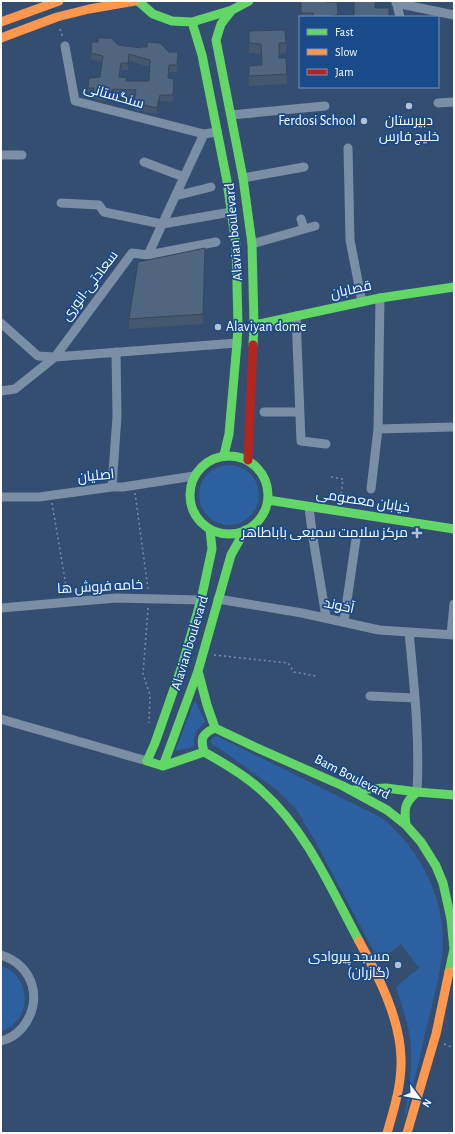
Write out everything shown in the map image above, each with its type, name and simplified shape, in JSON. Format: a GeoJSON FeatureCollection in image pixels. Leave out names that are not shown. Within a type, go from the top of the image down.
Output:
{"type":"FeatureCollection","features":[{"type":"Feature","properties":{"kind":"main road"},"geometry":{"type":"LineString","coordinates":[[1,22],[58,1]]}},
{"type":"Feature","properties":{"kind":"main road"},"geometry":{"type":"LineString","coordinates":[[1,38],[57,17],[89,9],[136,1],[153,14],[172,21],[192,22],[232,10],[249,1]]}},
{"type":"Feature","properties":{"kind":"main road","name":"Alavian boulevard"},"geometry":{"type":"LineString","coordinates":[[232,10],[224,18],[218,28],[216,40],[243,178],[252,246],[254,325],[248,460]]}},
{"type":"Feature","properties":{"kind":"main road","name":"Alavian boulevard"},"geometry":{"type":"LineString","coordinates":[[192,22],[202,55],[227,181],[236,251],[237,343],[229,434],[224,456]]}},
{"type":"Feature","properties":{"kind":"main road"},"geometry":{"type":"LineString","coordinates":[[236,251],[252,246]]}},
{"type":"Feature","properties":{"kind":"main road","name":"قصابان"},"geometry":{"type":"LineString","coordinates":[[254,325],[380,298],[454,287]]}},
{"type":"Feature","properties":{"kind":"main road"},"geometry":{"type":"LineString","coordinates":[[224,456],[236,456],[248,460],[258,468],[264,478],[268,490],[268,500],[263,514],[256,523],[245,530],[233,534],[221,533],[210,529],[200,522],[191,506],[190,487],[194,476],[202,466],[212,459],[224,456]]}},
{"type":"Feature","properties":{"kind":"main road","name":"خیابان معصومی"},"geometry":{"type":"LineString","coordinates":[[268,500],[454,529]]}},
{"type":"Feature","properties":{"kind":"main road","name":"Alavian boulevard"},"geometry":{"type":"LineString","coordinates":[[147,761],[155,743],[182,666],[201,600],[212,549],[210,529]]}},
{"type":"Feature","properties":{"kind":"main road","name":"Alavian boulevard"},"geometry":{"type":"LineString","coordinates":[[163,766],[198,671],[231,555],[245,530]]}},
{"type":"Feature","properties":{"kind":"main road"},"geometry":{"type":"LineString","coordinates":[[198,671],[215,728],[207,732],[201,739],[204,752],[234,769],[254,783],[270,797],[290,819],[310,850],[385,992],[394,1020],[400,1047],[401,1067],[398,1091],[387,1133]]}},
{"type":"Feature","properties":{"kind":"main road","name":"Bam Boulevard"},"geometry":{"type":"LineString","coordinates":[[215,728],[352,790],[387,810],[406,825],[420,842],[436,866],[443,883],[451,918],[454,949],[436,1034],[408,1133]]}},
{"type":"Feature","properties":{"kind":"main road"},"geometry":{"type":"LineString","coordinates":[[147,761],[163,766],[204,752]]}},
{"type":"Feature","properties":{"kind":"main road"},"geometry":{"type":"LineString","coordinates":[[352,790],[386,788],[454,795]]}},
{"type":"Feature","properties":{"kind":"main road"},"geometry":{"type":"LineString","coordinates":[[406,825],[404,808],[409,798],[417,792]]}},
{"type":"Feature","properties":{"kind":"street"},"geometry":{"type":"LineString","coordinates":[[400,16],[396,2],[454,15]]}},
{"type":"Feature","properties":{"kind":"street","name":"سنگستانی"},"geometry":{"type":"LineString","coordinates":[[65,46],[74,101],[204,134]]}},
{"type":"Feature","properties":{"kind":"street"},"geometry":{"type":"LineString","coordinates":[[438,103],[454,102]]}},
{"type":"Feature","properties":{"kind":"street"},"geometry":{"type":"LineString","coordinates":[[231,115],[325,106]]}},
{"type":"Feature","properties":{"kind":"street"},"geometry":{"type":"LineString","coordinates":[[148,255],[204,134],[217,132]]}},
{"type":"Feature","properties":{"kind":"street"},"geometry":{"type":"LineString","coordinates":[[348,148],[350,240],[362,302]]}},
{"type":"Feature","properties":{"kind":"street"},"geometry":{"type":"LineString","coordinates":[[1,155],[22,155]]}},
{"type":"Feature","properties":{"kind":"street"},"geometry":{"type":"LineString","coordinates":[[144,162],[184,177]]}},
{"type":"Feature","properties":{"kind":"street"},"geometry":{"type":"LineString","coordinates":[[243,178],[304,167]]}},
{"type":"Feature","properties":{"kind":"street"},"geometry":{"type":"LineString","coordinates":[[175,196],[211,187]]}},
{"type":"Feature","properties":{"kind":"street"},"geometry":{"type":"LineString","coordinates":[[61,202],[100,205],[104,212],[162,224],[231,212]]}},
{"type":"Feature","properties":{"kind":"street"},"geometry":{"type":"LineString","coordinates":[[301,219],[304,229]]}},
{"type":"Feature","properties":{"kind":"street"},"geometry":{"type":"LineString","coordinates":[[252,246],[314,226]]}},
{"type":"Feature","properties":{"kind":"street"},"geometry":{"type":"LineString","coordinates":[[148,255],[216,242]]}},
{"type":"Feature","properties":{"kind":"street","name":"سعادتی-انوری"},"geometry":{"type":"LineString","coordinates":[[1,391],[15,389],[55,357],[132,253],[148,255]]}},
{"type":"Feature","properties":{"kind":"street"},"geometry":{"type":"LineString","coordinates":[[371,489],[378,429],[380,298]]}},
{"type":"Feature","properties":{"kind":"street"},"geometry":{"type":"LineString","coordinates":[[296,316],[301,441],[326,444]]}},
{"type":"Feature","properties":{"kind":"street"},"geometry":{"type":"LineString","coordinates":[[1,323],[38,356],[55,357],[237,343]]}},
{"type":"Feature","properties":{"kind":"street"},"geometry":{"type":"LineString","coordinates":[[112,487],[117,416],[116,352]]}},
{"type":"Feature","properties":{"kind":"street"},"geometry":{"type":"LineString","coordinates":[[264,412],[300,412]]}},
{"type":"Feature","properties":{"kind":"street"},"geometry":{"type":"LineString","coordinates":[[378,429],[453,427]]}},
{"type":"Feature","properties":{"kind":"street","name":"اصلیان"},"geometry":{"type":"LineString","coordinates":[[1,497],[40,498],[112,487],[134,486],[194,476]]}},
{"type":"Feature","properties":{"kind":"street"},"geometry":{"type":"LineString","coordinates":[[309,507],[326,617]]}},
{"type":"Feature","properties":{"kind":"street"},"geometry":{"type":"LineString","coordinates":[[344,622],[356,539]]}},
{"type":"Feature","properties":{"kind":"street","name":"خامه فروش ها"},"geometry":{"type":"LineString","coordinates":[[1,608],[116,598],[201,600]]}},
{"type":"Feature","properties":{"kind":"street","name":"آخوند"},"geometry":{"type":"LineString","coordinates":[[218,599],[326,617],[379,630],[453,635]]}},
{"type":"Feature","properties":{"kind":"street"},"geometry":{"type":"LineString","coordinates":[[453,635],[454,604]]}},
{"type":"Feature","properties":{"kind":"street"},"geometry":{"type":"LineString","coordinates":[[409,632],[415,698],[418,765],[417,792]]}},
{"type":"Feature","properties":{"kind":"street"},"geometry":{"type":"LineString","coordinates":[[370,696],[415,698]]}},
{"type":"Feature","properties":{"kind":"street"},"geometry":{"type":"LineString","coordinates":[[1,719],[147,761]]}},
{"type":"Feature","properties":{"kind":"street"},"geometry":{"type":"LineString","coordinates":[[1,955],[9,958],[21,966],[30,978],[34,993],[33,1008],[28,1021],[18,1033],[1,1041]]}},
{"type":"Feature","properties":{"kind":"path"},"geometry":{"type":"LineString","coordinates":[[57,17],[65,46]]}},
{"type":"Feature","properties":{"kind":"path"},"geometry":{"type":"LineString","coordinates":[[331,477],[343,479],[338,511]]}},
{"type":"Feature","properties":{"kind":"path"},"geometry":{"type":"LineString","coordinates":[[134,486],[149,599],[143,674],[150,695]]}},
{"type":"Feature","properties":{"kind":"path"},"geometry":{"type":"LineString","coordinates":[[367,516],[371,489]]}},
{"type":"Feature","properties":{"kind":"path"},"geometry":{"type":"LineString","coordinates":[[51,496],[68,602]]}},
{"type":"Feature","properties":{"kind":"path"},"geometry":{"type":"LineString","coordinates":[[202,654],[288,663],[294,672],[316,676]]}},
{"type":"Feature","properties":{"kind":"shaded area"},"geometry":{"type":"Polygon","coordinates":[[[229,465],[246,470],[254,478],[259,495],[254,512],[246,520],[229,525],[212,520],[204,512],[199,495],[204,478],[212,470],[229,465]]]}},
{"type":"Feature","properties":{"kind":"shaded area"},"geometry":{"type":"Polygon","coordinates":[[[195,700],[205,722],[199,727],[196,733],[194,747],[175,751],[195,700]]]}},
{"type":"Feature","properties":{"kind":"shaded area"},"geometry":{"type":"Polygon","coordinates":[[[217,736],[382,818],[404,840],[424,869],[438,903],[442,921],[442,956],[436,990],[404,1123],[410,1075],[411,1046],[407,1024],[396,987],[419,968],[401,944],[379,961],[314,839],[296,809],[277,790],[219,748],[212,745],[210,741],[217,736]]]}},
{"type":"Feature","properties":{"kind":"shaded area"},"geometry":{"type":"Polygon","coordinates":[[[1,966],[10,970],[16,976],[24,990],[25,998],[24,1007],[17,1021],[9,1028],[1,1031],[1,966]]]}},
{"type":"Feature","properties":{"kind":"building"},"geometry":{"type":"Polygon","coordinates":[[[301,1],[337,2],[338,15],[313,16],[313,13],[301,13],[301,1]]]}},
{"type":"Feature","properties":{"kind":"building"},"geometry":{"type":"Polygon","coordinates":[[[354,1],[375,1],[375,8],[389,8],[389,16],[354,16],[354,1]]]}},
{"type":"Feature","properties":{"kind":"building"},"geometry":{"type":"Polygon","coordinates":[[[285,30],[286,43],[279,43],[279,58],[286,58],[287,74],[249,76],[249,66],[262,65],[261,44],[249,43],[249,31],[285,30]]]}},
{"type":"Feature","properties":{"kind":"building"},"geometry":{"type":"Polygon","coordinates":[[[98,38],[111,38],[118,45],[141,48],[147,47],[147,42],[160,43],[169,52],[178,52],[177,65],[169,65],[168,78],[174,79],[173,95],[160,95],[157,108],[134,103],[136,90],[114,89],[107,94],[100,95],[93,93],[94,88],[88,88],[89,78],[100,77],[103,56],[91,53],[92,42],[98,42],[98,38]],[[129,54],[128,63],[121,63],[119,77],[127,78],[126,81],[149,81],[150,60],[129,54]]]}},
{"type":"Feature","properties":{"kind":"building"},"geometry":{"type":"Polygon","coordinates":[[[205,248],[203,314],[129,319],[138,262],[205,248]]]}},
{"type":"Feature","properties":{"kind":"traffic: fast"},"geometry":{"type":"LineString","coordinates":[[138,1],[153,14],[172,21],[192,22],[232,10],[249,1]]}},
{"type":"Feature","properties":{"kind":"traffic: fast"},"geometry":{"type":"LineString","coordinates":[[232,10],[221,24],[216,40],[243,178],[252,244],[253,345]]}},
{"type":"Feature","properties":{"kind":"traffic: fast"},"geometry":{"type":"LineString","coordinates":[[192,22],[202,55],[227,181],[236,245],[237,343],[229,434],[224,455]]}},
{"type":"Feature","properties":{"kind":"traffic: fast"},"geometry":{"type":"LineString","coordinates":[[254,325],[380,298],[454,287]]}},
{"type":"Feature","properties":{"kind":"traffic: fast"},"geometry":{"type":"LineString","coordinates":[[229,456],[244,459],[257,467],[265,480],[268,495],[265,510],[257,523],[244,531],[229,534],[214,531],[201,523],[193,510],[190,495],[193,480],[201,467],[214,459],[229,456]]}},
{"type":"Feature","properties":{"kind":"traffic: fast"},"geometry":{"type":"LineString","coordinates":[[268,500],[454,529]]}},
{"type":"Feature","properties":{"kind":"traffic: fast"},"geometry":{"type":"LineString","coordinates":[[210,529],[212,549],[201,600],[182,666],[155,743],[147,761],[163,766],[198,671],[231,555],[245,530]]}},
{"type":"Feature","properties":{"kind":"traffic: fast"},"geometry":{"type":"LineString","coordinates":[[198,671],[215,728],[343,786],[387,810],[406,825],[421,842],[436,866],[443,883],[451,919],[454,949],[449,972]]}},
{"type":"Feature","properties":{"kind":"traffic: fast"},"geometry":{"type":"LineString","coordinates":[[204,752],[202,743],[203,737],[207,732],[215,728]]}},
{"type":"Feature","properties":{"kind":"traffic: fast"},"geometry":{"type":"LineString","coordinates":[[163,766],[204,752],[227,765],[262,791],[278,807],[305,842],[328,881],[359,941]]}},
{"type":"Feature","properties":{"kind":"traffic: fast"},"geometry":{"type":"LineString","coordinates":[[352,790],[386,788],[454,795]]}},
{"type":"Feature","properties":{"kind":"traffic: fast"},"geometry":{"type":"LineString","coordinates":[[406,825],[405,810],[407,803],[417,792]]}},
{"type":"Feature","properties":{"kind":"traffic: slow"},"geometry":{"type":"LineString","coordinates":[[1,22],[59,1]]}},
{"type":"Feature","properties":{"kind":"traffic: slow"},"geometry":{"type":"LineString","coordinates":[[1,38],[57,17],[89,9],[135,1]]}},
{"type":"Feature","properties":{"kind":"traffic: slow"},"geometry":{"type":"LineString","coordinates":[[359,941],[387,997],[400,1043],[400,1077],[397,1096],[387,1133]]}},
{"type":"Feature","properties":{"kind":"traffic: slow"},"geometry":{"type":"LineString","coordinates":[[407,1133],[436,1034],[449,972]]}},
{"type":"Feature","properties":{"kind":"traffic: jam"},"geometry":{"type":"LineString","coordinates":[[248,460],[253,345]]}},
{"type":"Feature","properties":{"kind":"place","name":"دبیرستان خلیج فارس"},"geometry":{"type":"Point","coordinates":[409,106]}},
{"type":"Feature","properties":{"kind":"place","name":"Ferdosi School"},"geometry":{"type":"Point","coordinates":[364,121]}},
{"type":"Feature","properties":{"kind":"place","name":"Alaviyan dome"},"geometry":{"type":"Point","coordinates":[218,327]}},
{"type":"Feature","properties":{"kind":"place","name":"مرکز سلامت سمیعی باباطاهر"},"geometry":{"type":"Point","coordinates":[417,533]}},
{"type":"Feature","properties":{"kind":"place","name":"مسجد پیروادی (گازران)"},"geometry":{"type":"Point","coordinates":[398,965]}}]}
